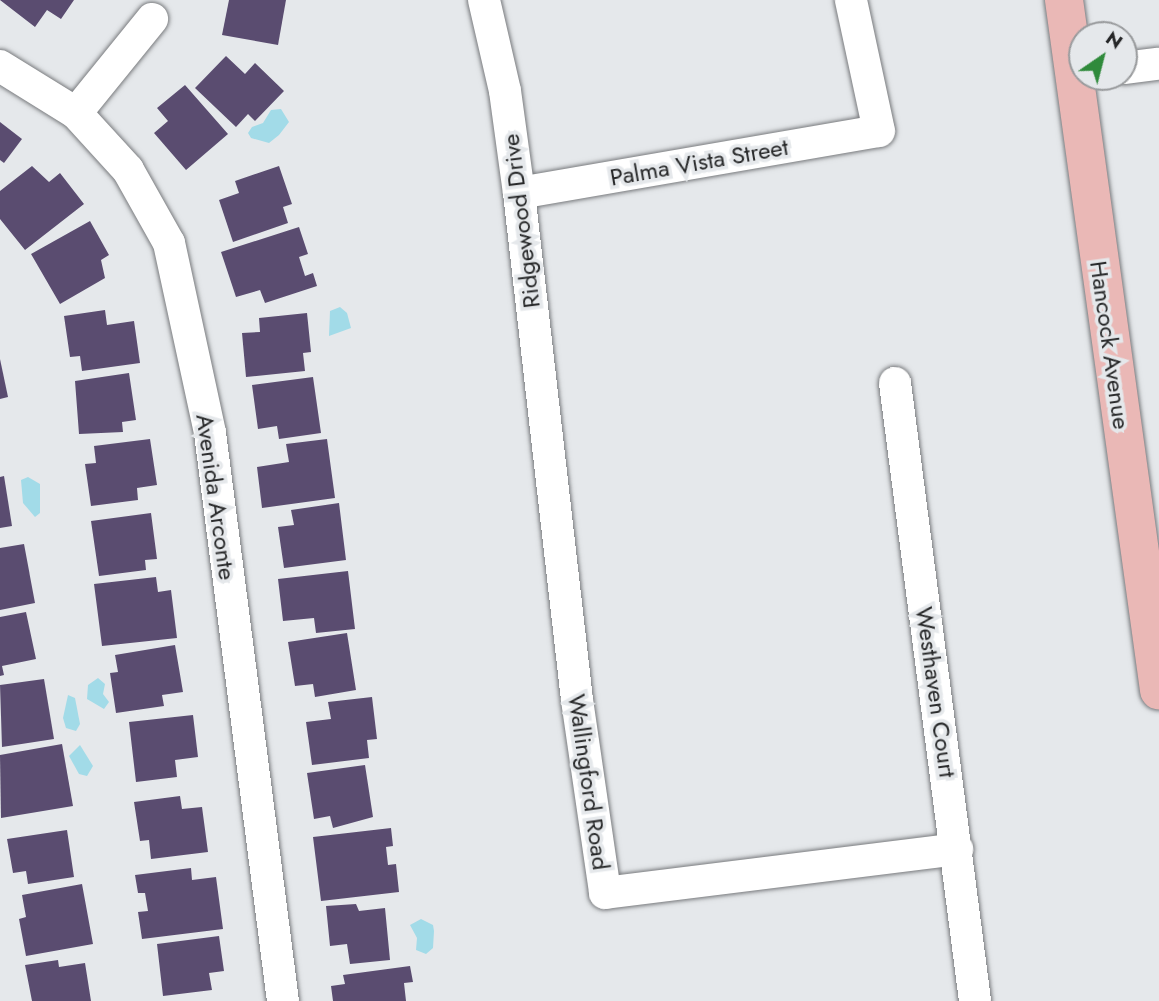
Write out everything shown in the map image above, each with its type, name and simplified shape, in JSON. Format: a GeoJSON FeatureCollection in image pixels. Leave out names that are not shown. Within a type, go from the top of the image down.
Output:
{"type":"FeatureCollection","features":[{"type":"Feature","properties":{"kind":"main road","name":"Hancock Avenue"},"geometry":{"type":"LineString","coordinates":[[1064,0],[1068,22]]}},
{"type":"Feature","properties":{"kind":"main road","name":"Hancock Avenue"},"geometry":{"type":"LineString","coordinates":[[1079,91],[1159,690]]}},
{"type":"Feature","properties":{"kind":"street","name":"Ridgewood Drive"},"geometry":{"type":"LineString","coordinates":[[484,0],[505,91],[547,443]]}},
{"type":"Feature","properties":{"kind":"street","name":"Palma Vista Street"},"geometry":{"type":"LineString","coordinates":[[519,192],[879,131],[851,0]]}},
{"type":"Feature","properties":{"kind":"street"},"geometry":{"type":"LineString","coordinates":[[76,113],[152,19]]}},
{"type":"Feature","properties":{"kind":"street"},"geometry":{"type":"LineString","coordinates":[[1138,66],[1159,64]]}},
{"type":"Feature","properties":{"kind":"street","name":"Avenida Arconte"},"geometry":{"type":"LineString","coordinates":[[0,66],[76,113],[128,170],[169,243],[210,433],[283,1001]]}},
{"type":"Feature","properties":{"kind":"street","name":"Westhaven Court"},"geometry":{"type":"LineString","coordinates":[[895,383],[975,1001]]}},
{"type":"Feature","properties":{"kind":"street","name":"Wallingford Road"},"geometry":{"type":"LineString","coordinates":[[547,443],[577,700],[605,893],[957,849]]}},
{"type":"Feature","properties":{"kind":"water"},"geometry":{"type":"Polygon","coordinates":[[[281,109],[289,122],[279,135],[269,143],[251,138],[248,133],[252,127],[263,123],[271,110],[281,109]]]}},
{"type":"Feature","properties":{"kind":"water"},"geometry":{"type":"Polygon","coordinates":[[[340,307],[347,313],[351,328],[329,336],[330,311],[340,307]]]}},
{"type":"Feature","properties":{"kind":"water"},"geometry":{"type":"Polygon","coordinates":[[[28,477],[40,484],[40,513],[35,517],[23,503],[21,480],[28,477]]]}},
{"type":"Feature","properties":{"kind":"water"},"geometry":{"type":"Polygon","coordinates":[[[98,678],[105,684],[103,694],[109,702],[104,709],[87,699],[88,685],[98,678]]]}},
{"type":"Feature","properties":{"kind":"water"},"geometry":{"type":"Polygon","coordinates":[[[68,695],[75,698],[80,724],[76,731],[66,728],[63,718],[68,695]]]}},
{"type":"Feature","properties":{"kind":"water"},"geometry":{"type":"Polygon","coordinates":[[[80,745],[93,766],[87,776],[79,774],[69,756],[80,745]]]}},
{"type":"Feature","properties":{"kind":"water"},"geometry":{"type":"Polygon","coordinates":[[[421,919],[433,925],[434,931],[433,948],[426,954],[416,950],[417,938],[410,925],[421,919]]]}},
{"type":"Feature","properties":{"kind":"building"},"geometry":{"type":"Polygon","coordinates":[[[0,0],[74,0],[61,19],[47,10],[35,27],[0,0]]]}},
{"type":"Feature","properties":{"kind":"building"},"geometry":{"type":"Polygon","coordinates":[[[229,0],[286,0],[278,45],[222,35],[229,0]]]}},
{"type":"Feature","properties":{"kind":"building"},"geometry":{"type":"Polygon","coordinates":[[[226,56],[245,74],[255,63],[284,91],[255,121],[248,114],[236,127],[195,88],[226,56]]]}},
{"type":"Feature","properties":{"kind":"building"},"geometry":{"type":"Polygon","coordinates":[[[185,85],[228,134],[186,170],[154,133],[168,121],[157,108],[185,85]]]}},
{"type":"Feature","properties":{"kind":"building"},"geometry":{"type":"Polygon","coordinates":[[[0,122],[22,139],[4,163],[0,160],[0,122]]]}},
{"type":"Feature","properties":{"kind":"building"},"geometry":{"type":"Polygon","coordinates":[[[32,166],[49,182],[60,173],[84,204],[25,250],[0,219],[0,191],[32,166]]]}},
{"type":"Feature","properties":{"kind":"building"},"geometry":{"type":"Polygon","coordinates":[[[279,166],[292,204],[283,207],[288,223],[233,242],[219,200],[239,193],[235,181],[279,166]]]}},
{"type":"Feature","properties":{"kind":"building"},"geometry":{"type":"Polygon","coordinates":[[[90,221],[109,255],[101,260],[105,278],[60,304],[31,254],[90,221]]]}},
{"type":"Feature","properties":{"kind":"building"},"geometry":{"type":"Polygon","coordinates":[[[299,227],[308,254],[299,257],[305,276],[313,273],[317,286],[265,303],[260,290],[236,297],[221,252],[299,227]]]}},
{"type":"Feature","properties":{"kind":"building"},"geometry":{"type":"Polygon","coordinates":[[[105,310],[107,325],[134,321],[140,363],[82,371],[80,356],[70,357],[64,316],[105,310]]]}},
{"type":"Feature","properties":{"kind":"building"},"geometry":{"type":"Polygon","coordinates":[[[307,313],[311,352],[303,353],[305,371],[246,377],[242,333],[260,332],[259,318],[307,313]]]}},
{"type":"Feature","properties":{"kind":"building"},"geometry":{"type":"Polygon","coordinates":[[[0,359],[8,397],[0,399],[0,359]]]}},
{"type":"Feature","properties":{"kind":"building"},"geometry":{"type":"Polygon","coordinates":[[[129,373],[136,420],[122,422],[123,432],[79,434],[75,381],[129,373]]]}},
{"type":"Feature","properties":{"kind":"building"},"geometry":{"type":"Polygon","coordinates":[[[313,377],[321,433],[279,439],[277,426],[258,429],[252,385],[313,377]]]}},
{"type":"Feature","properties":{"kind":"building"},"geometry":{"type":"Polygon","coordinates":[[[150,439],[157,485],[137,488],[138,500],[91,506],[85,464],[96,463],[94,446],[150,439]]]}},
{"type":"Feature","properties":{"kind":"building"},"geometry":{"type":"Polygon","coordinates":[[[327,439],[335,498],[262,508],[257,467],[289,462],[286,444],[327,439]]]}},
{"type":"Feature","properties":{"kind":"building"},"geometry":{"type":"Polygon","coordinates":[[[4,476],[12,526],[0,528],[0,477],[4,476]]]}},
{"type":"Feature","properties":{"kind":"building"},"geometry":{"type":"Polygon","coordinates":[[[339,503],[346,560],[284,568],[278,527],[294,525],[291,510],[339,503]]]}},
{"type":"Feature","properties":{"kind":"building"},"geometry":{"type":"Polygon","coordinates":[[[151,513],[157,559],[145,560],[146,570],[99,576],[91,521],[151,513]]]}},
{"type":"Feature","properties":{"kind":"building"},"geometry":{"type":"Polygon","coordinates":[[[24,544],[35,603],[0,610],[0,548],[24,544]]]}},
{"type":"Feature","properties":{"kind":"building"},"geometry":{"type":"Polygon","coordinates":[[[348,571],[355,629],[316,633],[314,618],[283,621],[278,579],[348,571]]]}},
{"type":"Feature","properties":{"kind":"building"},"geometry":{"type":"Polygon","coordinates":[[[156,577],[158,592],[171,590],[177,638],[102,646],[94,584],[156,577]]]}},
{"type":"Feature","properties":{"kind":"building"},"geometry":{"type":"Polygon","coordinates":[[[26,612],[36,659],[2,666],[4,675],[0,676],[0,617],[26,612]]]}},
{"type":"Feature","properties":{"kind":"building"},"geometry":{"type":"Polygon","coordinates":[[[347,633],[356,690],[315,697],[313,684],[295,686],[288,642],[347,633]]]}},
{"type":"Feature","properties":{"kind":"building"},"geometry":{"type":"Polygon","coordinates":[[[175,645],[183,692],[162,695],[164,706],[116,713],[110,673],[118,672],[115,655],[175,645]]]}},
{"type":"Feature","properties":{"kind":"building"},"geometry":{"type":"Polygon","coordinates":[[[44,679],[54,739],[2,747],[0,685],[44,679]]]}},
{"type":"Feature","properties":{"kind":"building"},"geometry":{"type":"Polygon","coordinates":[[[372,697],[377,739],[367,740],[369,758],[312,765],[306,722],[331,719],[328,702],[372,697]]]}},
{"type":"Feature","properties":{"kind":"building"},"geometry":{"type":"Polygon","coordinates":[[[193,715],[198,757],[175,760],[177,777],[136,782],[129,722],[193,715]]]}},
{"type":"Feature","properties":{"kind":"building"},"geometry":{"type":"Polygon","coordinates":[[[62,744],[73,806],[1,818],[0,755],[62,744]]]}},
{"type":"Feature","properties":{"kind":"building"},"geometry":{"type":"Polygon","coordinates":[[[365,765],[373,817],[333,828],[330,816],[314,819],[307,773],[365,765]]]}},
{"type":"Feature","properties":{"kind":"building"},"geometry":{"type":"Polygon","coordinates":[[[180,796],[182,809],[202,807],[208,852],[151,859],[149,840],[140,841],[134,802],[180,796]]]}},
{"type":"Feature","properties":{"kind":"building"},"geometry":{"type":"Polygon","coordinates":[[[391,828],[393,846],[386,847],[388,865],[396,864],[399,892],[321,901],[313,837],[391,828]]]}},
{"type":"Feature","properties":{"kind":"building"},"geometry":{"type":"Polygon","coordinates":[[[67,830],[74,877],[28,884],[26,871],[13,873],[7,839],[67,830]]]}},
{"type":"Feature","properties":{"kind":"building"},"geometry":{"type":"Polygon","coordinates":[[[191,868],[192,880],[216,877],[223,929],[142,939],[138,912],[148,911],[145,893],[138,893],[135,875],[191,868]]]}},
{"type":"Feature","properties":{"kind":"building"},"geometry":{"type":"Polygon","coordinates":[[[82,884],[93,944],[26,956],[19,919],[26,917],[22,895],[82,884]]]}},
{"type":"Feature","properties":{"kind":"building"},"geometry":{"type":"Polygon","coordinates":[[[356,904],[359,911],[385,908],[390,960],[350,964],[347,944],[330,946],[326,906],[356,904]]]}},
{"type":"Feature","properties":{"kind":"building"},"geometry":{"type":"Polygon","coordinates":[[[219,936],[224,971],[209,973],[212,990],[163,996],[157,944],[219,936]]]}},
{"type":"Feature","properties":{"kind":"building"},"geometry":{"type":"Polygon","coordinates":[[[58,960],[59,967],[85,963],[91,1001],[32,1001],[25,965],[58,960]]]}},
{"type":"Feature","properties":{"kind":"building"},"geometry":{"type":"Polygon","coordinates":[[[410,966],[413,982],[404,983],[406,1001],[333,1001],[331,986],[345,984],[343,975],[410,966]]]}}]}
